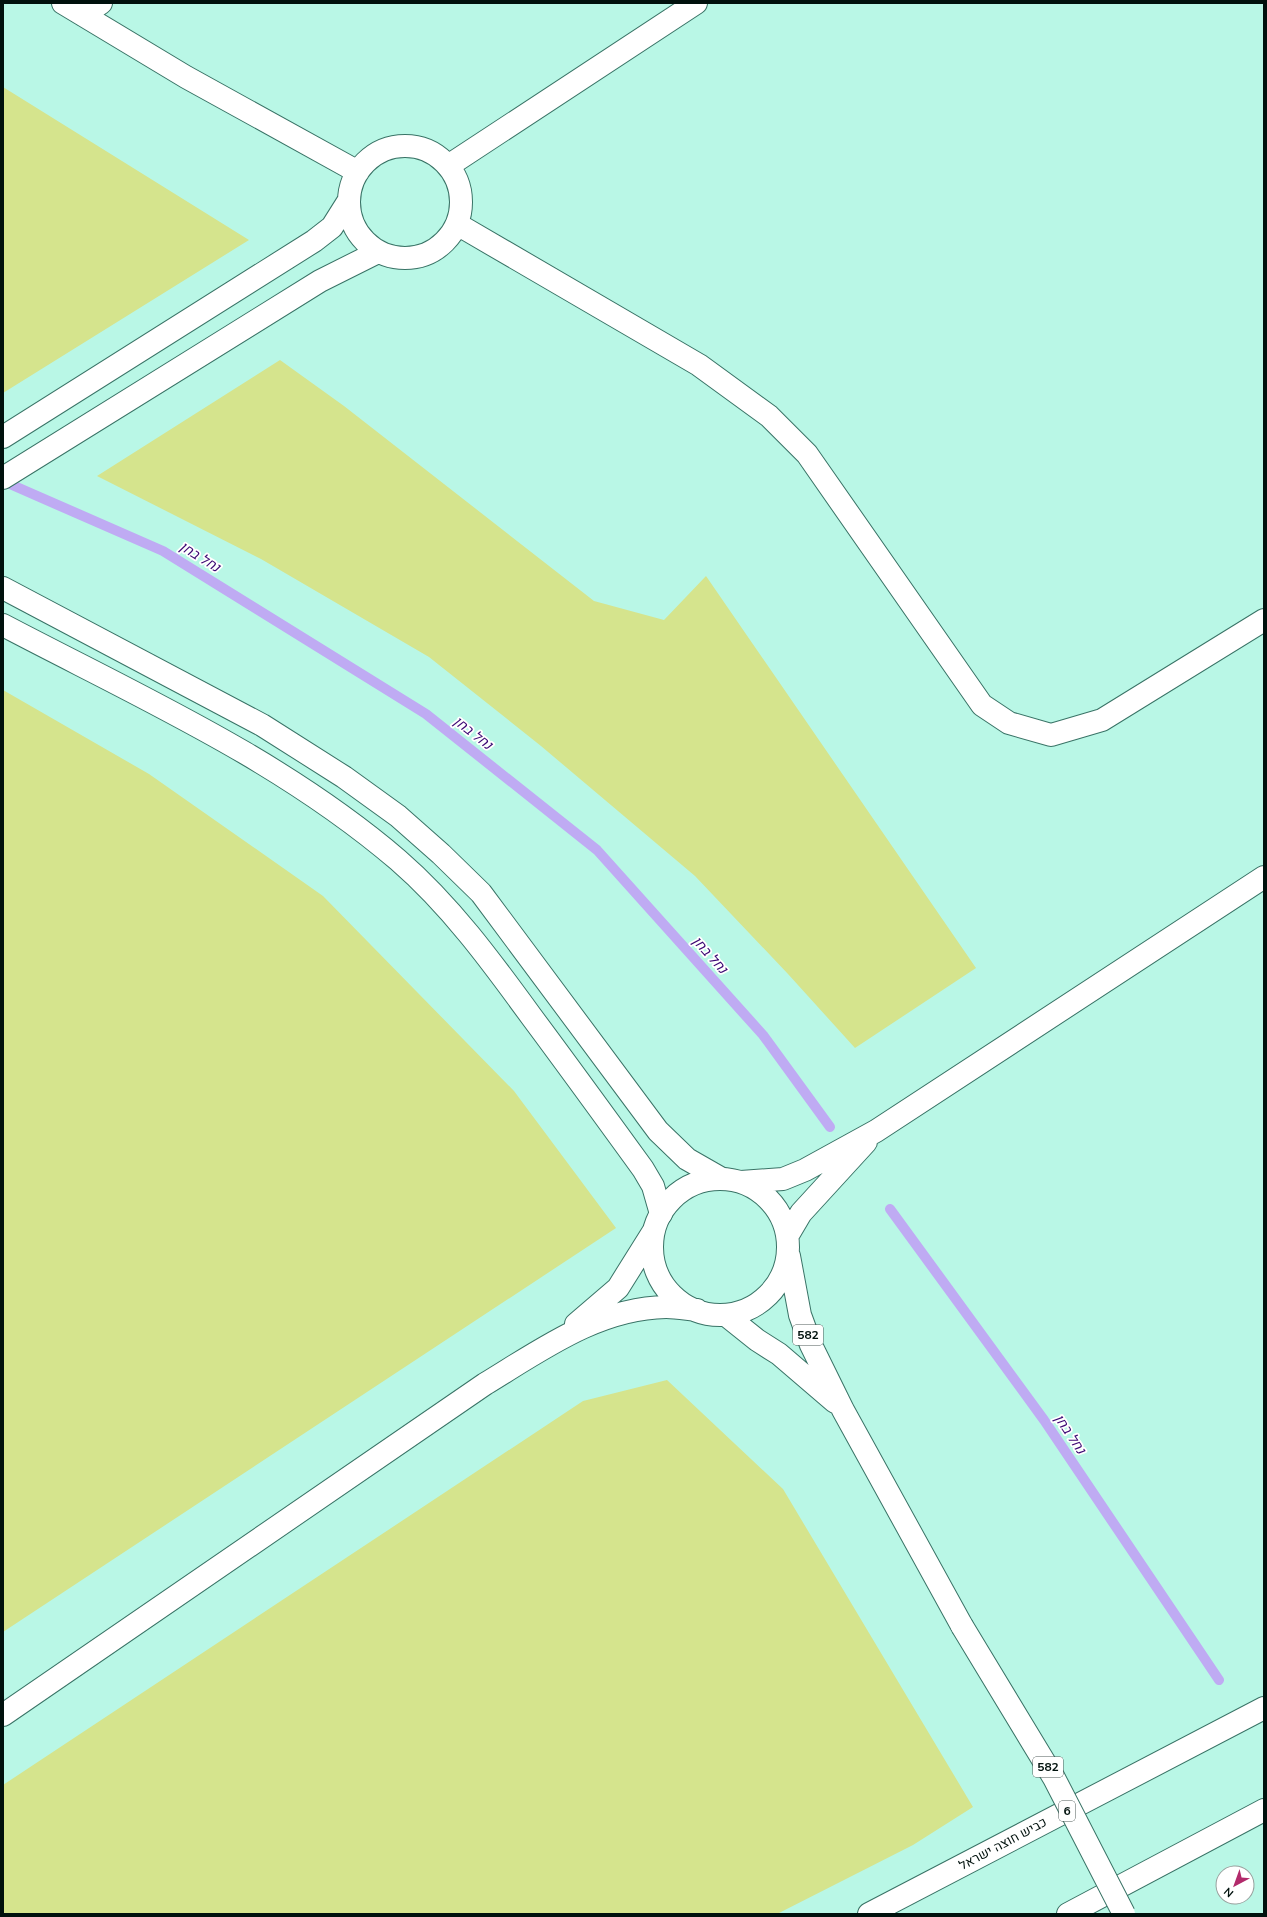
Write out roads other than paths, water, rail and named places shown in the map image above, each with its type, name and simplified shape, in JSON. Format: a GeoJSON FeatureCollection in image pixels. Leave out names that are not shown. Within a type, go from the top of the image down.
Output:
{"type":"FeatureCollection","features":[{"type":"Feature","properties":{"kind":"main road"},"geometry":{"type":"LineString","coordinates":[[63,3],[186,77],[358,172]]}},
{"type":"Feature","properties":{"kind":"main road"},"geometry":{"type":"LineString","coordinates":[[83,15],[101,3]]}},
{"type":"Feature","properties":{"kind":"main road"},"geometry":{"type":"LineString","coordinates":[[448,166],[696,3]]}},
{"type":"Feature","properties":{"kind":"main road"},"geometry":{"type":"LineString","coordinates":[[408,146],[423,149],[436,156],[448,166],[456,178],[461,193],[461,209],[458,224],[450,238],[438,248],[424,256],[409,259],[393,258],[378,252],[366,242],[356,230],[350,215],[349,200],[352,185],[358,172],[374,156],[394,147],[408,146]]}},
{"type":"Feature","properties":{"kind":"main road"},"geometry":{"type":"LineString","coordinates":[[3,437],[314,241],[332,227],[349,200]]}},
{"type":"Feature","properties":{"kind":"main road"},"geometry":{"type":"LineString","coordinates":[[458,224],[698,366],[768,416],[807,454],[982,705],[1009,724],[1051,735],[1102,720],[1264,620]]}},
{"type":"Feature","properties":{"kind":"main road"},"geometry":{"type":"LineString","coordinates":[[3,478],[320,281],[378,252]]}},
{"type":"Feature","properties":{"kind":"main road"},"geometry":{"type":"LineString","coordinates":[[3,588],[262,725],[344,777],[398,816],[441,854],[481,893],[658,1131],[687,1159],[731,1180],[757,1190],[772,1202],[782,1217],[788,1245]]}},
{"type":"Feature","properties":{"kind":"main road"},"geometry":{"type":"LineString","coordinates":[[3,625],[264,762],[337,811],[399,861],[459,920],[508,984],[643,1169],[653,1186],[657,1222],[652,1249],[655,1267],[663,1284],[675,1298],[708,1315],[727,1316],[745,1312],[762,1302],[775,1289],[784,1272],[788,1245],[801,1213],[876,1130]]}},
{"type":"Feature","properties":{"kind":"main road"},"geometry":{"type":"LineString","coordinates":[[564,1336],[618,1288],[672,1199],[686,1188],[704,1181],[783,1179],[805,1170],[876,1130],[1264,877]]}},
{"type":"Feature","properties":{"kind":"main road","name":"582"},"geometry":{"type":"LineString","coordinates":[[788,1245],[800,1316],[811,1345],[843,1410],[962,1626],[1054,1778],[1124,1914]]}},
{"type":"Feature","properties":{"kind":"main road"},"geometry":{"type":"LineString","coordinates":[[3,1715],[485,1384],[564,1336],[608,1317],[644,1309],[667,1307],[697,1310]]}},
{"type":"Feature","properties":{"kind":"main road","name":"582"},"geometry":{"type":"LineString","coordinates":[[727,1316],[757,1340],[779,1354],[843,1410]]}},
{"type":"Feature","properties":{"kind":"main road","name":"כביש חוצה ישראל"},"geometry":{"type":"LineString","coordinates":[[869,1914],[1264,1708]]}},
{"type":"Feature","properties":{"kind":"main road"},"geometry":{"type":"LineString","coordinates":[[1068,1914],[1264,1810]]}},
{"type":"Feature","properties":{"kind":"waterway","name":"נחל בחן"},"geometry":{"type":"LineString","coordinates":[[3,481],[163,551],[426,714],[597,850],[763,1035],[830,1127]]}},
{"type":"Feature","properties":{"kind":"waterway","name":"נחל בחן"},"geometry":{"type":"LineString","coordinates":[[890,1209],[1044,1420],[1219,1680]]}}]}
